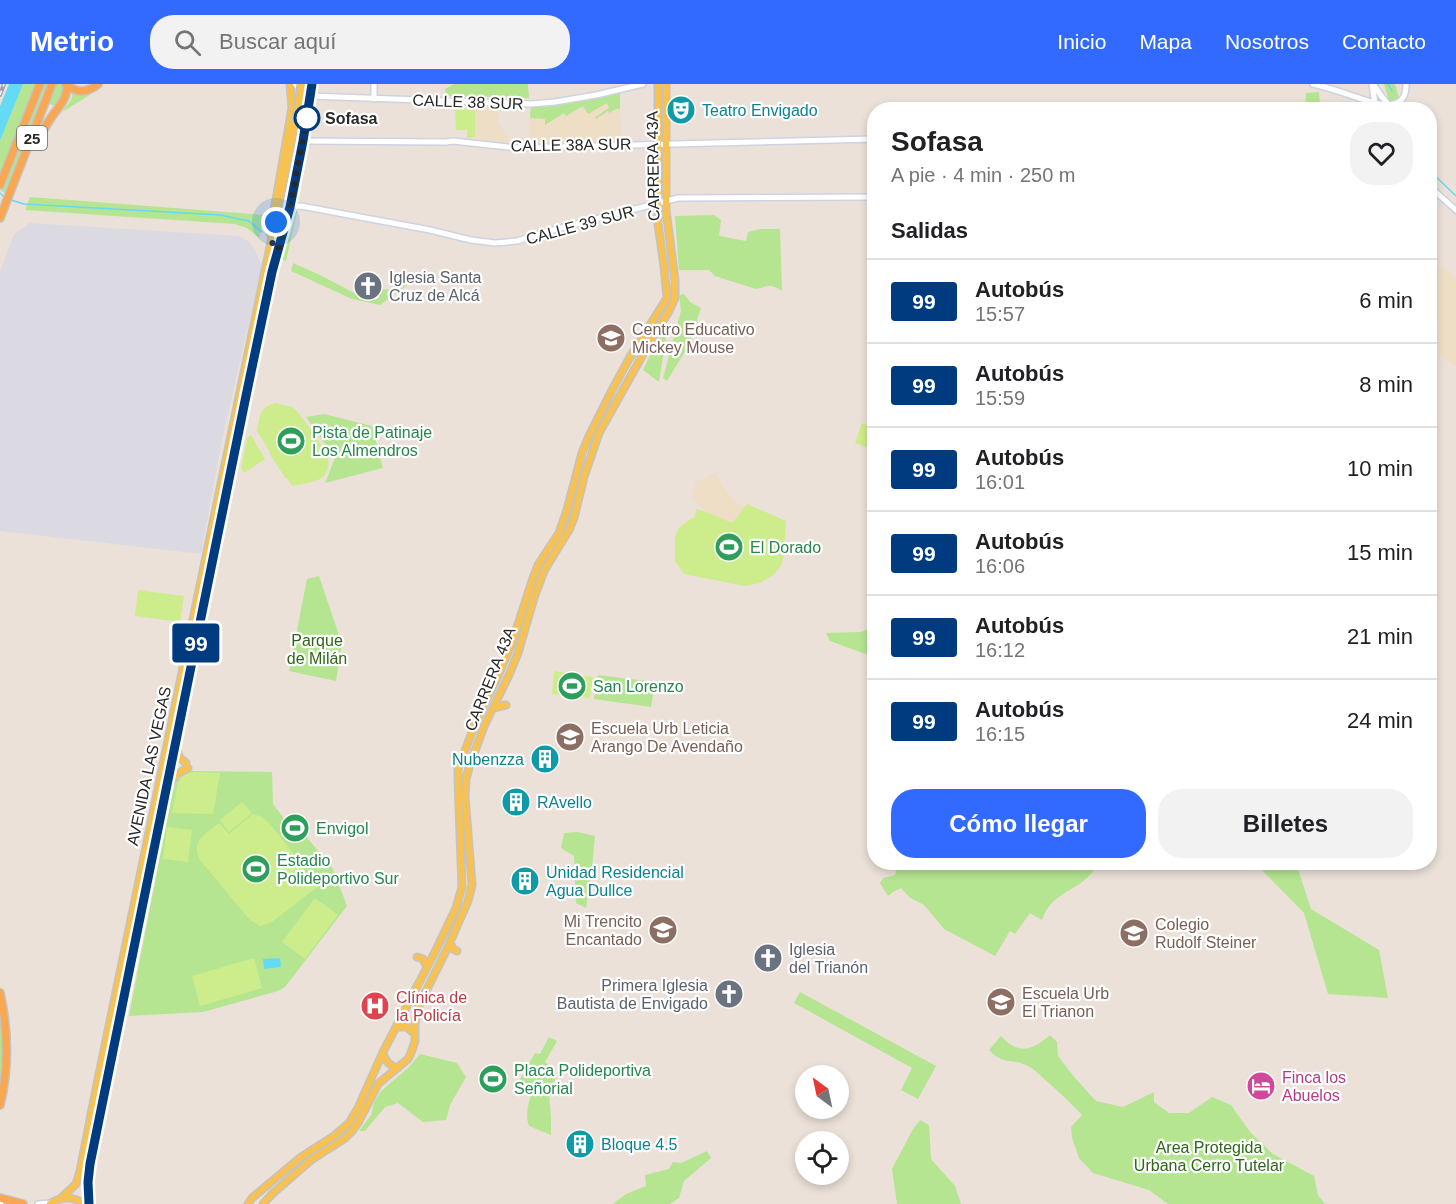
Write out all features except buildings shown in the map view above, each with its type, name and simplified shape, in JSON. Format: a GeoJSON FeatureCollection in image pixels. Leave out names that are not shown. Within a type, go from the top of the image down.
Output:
{"type":"FeatureCollection","features":[{"type":"Feature","properties":{"kind":"highway","name":"25"},"geometry":{"type":"LineString","coordinates":[[1,184],[40,84]]}},
{"type":"Feature","properties":{"kind":"highway","name":"25"},"geometry":{"type":"LineString","coordinates":[[0,218],[52,84]]}},
{"type":"Feature","properties":{"kind":"highway"},"geometry":{"type":"LineString","coordinates":[[67,85],[80,92],[98,84]]}},
{"type":"Feature","properties":{"kind":"highway"},"geometry":{"type":"LineString","coordinates":[[45,128],[67,95],[67,85]]}},
{"type":"Feature","properties":{"kind":"highway"},"geometry":{"type":"LineString","coordinates":[[0,993],[5,1014],[7,1043],[0,1105]]}},
{"type":"Feature","properties":{"kind":"highway"},"geometry":{"type":"LineString","coordinates":[[0,1198],[23,1204]]}},
{"type":"Feature","properties":{"kind":"main road","name":"AVENIDA LAS VEGAS"},"geometry":{"type":"LineString","coordinates":[[268,262],[270,227],[292,108],[290,84]]}},
{"type":"Feature","properties":{"kind":"main road","name":"AVENIDA LAS VEGAS"},"geometry":{"type":"LineString","coordinates":[[288,207],[299,122],[301,84]]}},
{"type":"Feature","properties":{"kind":"main road","name":"AVENIDA LAS VEGAS"},"geometry":{"type":"LineString","coordinates":[[89,1204],[90,1164],[248,386],[303,141],[309,106],[309,84]]}},
{"type":"Feature","properties":{"kind":"main road","name":"AVENIDA LAS VEGAS"},"geometry":{"type":"LineString","coordinates":[[60,1199],[76,1184],[80,1171],[245,365],[309,84]]}},
{"type":"Feature","properties":{"kind":"main road","name":"CARRERA 43A"},"geometry":{"type":"LineString","coordinates":[[263,1204],[311,1160],[348,1135],[358,1123],[378,1084],[404,1064],[411,1053],[416,1034],[416,1016],[420,1001],[468,901],[472,885],[466,809],[467,773],[485,723],[518,652],[544,571],[574,518],[584,477],[599,433],[674,303],[675,280],[666,202],[658,84]]}},
{"type":"Feature","properties":{"kind":"main road","name":"CARRERA 43A"},"geometry":{"type":"LineString","coordinates":[[248,1204],[252,1198],[301,1157],[334,1136],[349,1123],[456,908],[463,875],[458,769],[477,719],[512,644],[538,565],[559,533],[589,436],[630,357],[667,298],[657,205],[666,84]]}},
{"type":"Feature","properties":{"kind":"main road"},"geometry":{"type":"LineString","coordinates":[[292,108],[300,104],[309,106]]}},
{"type":"Feature","properties":{"kind":"main road"},"geometry":{"type":"LineString","coordinates":[[272,242],[278,249]]}},
{"type":"Feature","properties":{"kind":"main road"},"geometry":{"type":"LineString","coordinates":[[245,365],[244,382],[248,386]]}},
{"type":"Feature","properties":{"kind":"main road"},"geometry":{"type":"LineString","coordinates":[[493,708],[506,705]]}},
{"type":"Feature","properties":{"kind":"main road"},"geometry":{"type":"LineString","coordinates":[[167,789],[175,776],[187,766],[180,758],[176,746]]}},
{"type":"Feature","properties":{"kind":"main road"},"geometry":{"type":"LineString","coordinates":[[450,942],[453,949],[457,951]]}},
{"type":"Feature","properties":{"kind":"main road"},"geometry":{"type":"LineString","coordinates":[[417,957],[423,959],[427,967]]}},
{"type":"Feature","properties":{"kind":"main road"},"geometry":{"type":"LineString","coordinates":[[396,1027],[407,1027],[416,1034]]}},
{"type":"Feature","properties":{"kind":"main road"},"geometry":{"type":"LineString","coordinates":[[383,1052],[387,1061],[398,1068]]}},
{"type":"Feature","properties":{"kind":"main road"},"geometry":{"type":"LineString","coordinates":[[50,1203],[73,1198],[84,1204]]}},
{"type":"Feature","properties":{"kind":"street"},"geometry":{"type":"LineString","coordinates":[[295,84],[310,96]]}},
{"type":"Feature","properties":{"kind":"street"},"geometry":{"type":"LineString","coordinates":[[374,84],[374,99]]}},
{"type":"Feature","properties":{"kind":"street","name":"CALLE 38 SUR"},"geometry":{"type":"LineString","coordinates":[[310,96],[531,104],[596,95],[643,84]]}},
{"type":"Feature","properties":{"kind":"street"},"geometry":{"type":"LineString","coordinates":[[1313,84],[1367,102]]}},
{"type":"Feature","properties":{"kind":"street"},"geometry":{"type":"LineString","coordinates":[[1373,84],[1386,102]]}},
{"type":"Feature","properties":{"kind":"street"},"geometry":{"type":"LineString","coordinates":[[1373,84],[1376,102]]}},
{"type":"Feature","properties":{"kind":"street"},"geometry":{"type":"LineString","coordinates":[[1399,102],[1404,98],[1406,84]]}},
{"type":"Feature","properties":{"kind":"street","name":"CALLE 38A SUR"},"geometry":{"type":"LineString","coordinates":[[303,141],[453,141],[516,148],[867,140]]}},
{"type":"Feature","properties":{"kind":"street"},"geometry":{"type":"LineString","coordinates":[[1437,193],[1456,210]]}},
{"type":"Feature","properties":{"kind":"street","name":"CALLE 39 SUR"},"geometry":{"type":"LineString","coordinates":[[288,207],[301,206],[495,243],[517,241],[678,198],[867,197]]}},
{"type":"Feature","properties":{"kind":"street"},"geometry":{"type":"LineString","coordinates":[[38,1204],[50,1203]]}},
{"type":"Feature","properties":{"kind":"shaded area"},"geometry":{"type":"Polygon","coordinates":[[[620,89],[621,145],[528,147],[531,104],[620,89]]]}},
{"type":"Feature","properties":{"kind":"shaded area"},"geometry":{"type":"Polygon","coordinates":[[[475,106],[499,107],[498,122],[512,145],[475,144],[475,106]]]}},
{"type":"Feature","properties":{"kind":"shaded area"},"geometry":{"type":"Polygon","coordinates":[[[30,223],[239,236],[249,242],[255,250],[262,266],[223,435],[201,554],[0,531],[0,272],[14,234],[30,223]]]}},
{"type":"Feature","properties":{"kind":"shaded area"},"geometry":{"type":"Polygon","coordinates":[[[1437,267],[1446,269],[1456,277],[1456,366],[1439,356],[1440,320],[1437,320],[1437,267]]]}},
{"type":"Feature","properties":{"kind":"shaded area"},"geometry":{"type":"Polygon","coordinates":[[[715,473],[727,493],[744,508],[732,524],[706,512],[691,496],[696,482],[715,473]]]}},
{"type":"Feature","properties":{"kind":"green space"},"geometry":{"type":"Polygon","coordinates":[[[23,84],[37,84],[0,174],[0,141],[23,84]]]}},
{"type":"Feature","properties":{"kind":"green space"},"geometry":{"type":"Polygon","coordinates":[[[44,84],[48,84],[6,193],[1,191],[44,84]]]}},
{"type":"Feature","properties":{"kind":"green space"},"geometry":{"type":"Polygon","coordinates":[[[56,84],[62,84],[64,90],[56,106],[49,104],[56,84]]]}},
{"type":"Feature","properties":{"kind":"green space"},"geometry":{"type":"Polygon","coordinates":[[[100,84],[88,96],[62,112],[73,93],[83,94],[100,84]]]}},
{"type":"Feature","properties":{"kind":"green space"},"geometry":{"type":"Polygon","coordinates":[[[454,84],[528,84],[529,98],[446,96],[445,89],[454,84]]]}},
{"type":"Feature","properties":{"kind":"green space"},"geometry":{"type":"Polygon","coordinates":[[[1384,84],[1395,84],[1399,98],[1389,101],[1384,84]]]}},
{"type":"Feature","properties":{"kind":"green space"},"geometry":{"type":"Polygon","coordinates":[[[620,89],[620,109],[609,113],[608,111],[596,119],[595,117],[609,108],[607,103],[588,114],[583,106],[566,116],[564,113],[545,125],[545,119],[530,118],[531,104],[620,89]]]}},
{"type":"Feature","properties":{"kind":"green space"},"geometry":{"type":"Polygon","coordinates":[[[1319,92],[1320,102],[1305,102],[1306,93],[1319,92]]]}},
{"type":"Feature","properties":{"kind":"green space"},"geometry":{"type":"Polygon","coordinates":[[[455,109],[475,109],[475,137],[467,138],[467,130],[456,130],[455,109]]]}},
{"type":"Feature","properties":{"kind":"green space"},"geometry":{"type":"Polygon","coordinates":[[[30,197],[265,215],[259,238],[247,228],[235,224],[25,210],[30,197]]]}},
{"type":"Feature","properties":{"kind":"green space"},"geometry":{"type":"Polygon","coordinates":[[[293,210],[297,211],[286,261],[281,259],[293,210]]]}},
{"type":"Feature","properties":{"kind":"green space"},"geometry":{"type":"Polygon","coordinates":[[[714,215],[721,220],[719,236],[746,241],[748,232],[760,229],[780,229],[782,291],[769,286],[756,289],[715,276],[709,270],[679,270],[675,216],[714,215]]]}},
{"type":"Feature","properties":{"kind":"green space"},"geometry":{"type":"Polygon","coordinates":[[[293,263],[358,295],[377,299],[381,289],[396,287],[417,272],[418,277],[380,305],[352,299],[291,271],[293,263]]]}},
{"type":"Feature","properties":{"kind":"green space"},"geometry":{"type":"Polygon","coordinates":[[[684,294],[690,302],[701,308],[689,345],[667,381],[663,378],[681,311],[679,295],[684,294]]]}},
{"type":"Feature","properties":{"kind":"green space"},"geometry":{"type":"Polygon","coordinates":[[[660,335],[666,337],[659,382],[643,370],[660,335]]]}},
{"type":"Feature","properties":{"kind":"green space","name":"Pista de Patinaje Los Almendros"},"geometry":{"type":"Polygon","coordinates":[[[275,403],[292,407],[297,411],[323,448],[329,465],[326,473],[320,479],[292,486],[269,453],[257,431],[263,410],[275,403]]]}},
{"type":"Feature","properties":{"kind":"green space"},"geometry":{"type":"Polygon","coordinates":[[[324,414],[372,426],[383,468],[325,483],[335,458],[306,417],[324,414]]]}},
{"type":"Feature","properties":{"kind":"green space"},"geometry":{"type":"Polygon","coordinates":[[[862,423],[867,425],[867,447],[855,443],[862,423]]]}},
{"type":"Feature","properties":{"kind":"green space"},"geometry":{"type":"Polygon","coordinates":[[[251,435],[265,459],[244,473],[241,468],[247,438],[251,435]]]}},
{"type":"Feature","properties":{"kind":"green space","name":"El Dorado"},"geometry":{"type":"Polygon","coordinates":[[[747,504],[786,521],[784,555],[781,566],[773,575],[760,583],[745,586],[684,574],[675,561],[675,537],[678,529],[695,517],[696,509],[732,523],[747,504]]]}},
{"type":"Feature","properties":{"kind":"green space","name":"Parque de Milán"},"geometry":{"type":"Polygon","coordinates":[[[319,576],[342,644],[336,681],[289,671],[307,579],[319,576]]]}},
{"type":"Feature","properties":{"kind":"green space"},"geometry":{"type":"Polygon","coordinates":[[[138,590],[184,596],[180,622],[135,616],[138,590]]]}},
{"type":"Feature","properties":{"kind":"green space"},"geometry":{"type":"Polygon","coordinates":[[[867,630],[867,654],[830,641],[826,633],[867,630]]]}},
{"type":"Feature","properties":{"kind":"green space","name":"San Lorenzo"},"geometry":{"type":"Polygon","coordinates":[[[554,671],[593,677],[590,698],[552,694],[554,671]]]}},
{"type":"Feature","properties":{"kind":"green space"},"geometry":{"type":"Polygon","coordinates":[[[598,675],[655,682],[651,707],[594,699],[598,675]]]}},
{"type":"Feature","properties":{"kind":"green space"},"geometry":{"type":"Polygon","coordinates":[[[192,771],[272,772],[273,804],[286,821],[295,823],[333,869],[347,906],[285,987],[278,991],[203,1012],[129,1016],[173,789],[181,778],[192,771]]]}},
{"type":"Feature","properties":{"kind":"green space"},"geometry":{"type":"Polygon","coordinates":[[[220,773],[213,814],[172,813],[178,783],[185,774],[220,773]]]}},
{"type":"Feature","properties":{"kind":"green space"},"geometry":{"type":"Polygon","coordinates":[[[242,802],[252,813],[229,832],[220,820],[242,802]]]}},
{"type":"Feature","properties":{"kind":"green space","name":"Estadio Polideportivo Sur"},"geometry":{"type":"Polygon","coordinates":[[[253,814],[269,823],[301,863],[307,878],[313,874],[321,884],[272,922],[260,926],[249,919],[200,860],[197,853],[201,838],[219,823],[229,834],[253,814]]]}},
{"type":"Feature","properties":{"kind":"green space"},"geometry":{"type":"Polygon","coordinates":[[[167,827],[192,830],[188,862],[163,859],[167,827]]]}},
{"type":"Feature","properties":{"kind":"green space"},"geometry":{"type":"Polygon","coordinates":[[[578,832],[595,836],[586,908],[576,903],[574,856],[561,848],[564,833],[578,832]]]}},
{"type":"Feature","properties":{"kind":"green space"},"geometry":{"type":"Polygon","coordinates":[[[896,870],[1094,870],[1082,882],[1056,899],[1042,920],[1030,913],[1015,934],[1010,931],[995,956],[944,929],[924,905],[909,897],[901,888],[888,896],[880,883],[883,878],[895,875],[896,870]]]}},
{"type":"Feature","properties":{"kind":"green space"},"geometry":{"type":"Polygon","coordinates":[[[1262,870],[1298,870],[1311,909],[1379,950],[1388,998],[1328,994],[1304,913],[1262,870]]]}},
{"type":"Feature","properties":{"kind":"green space"},"geometry":{"type":"Polygon","coordinates":[[[315,898],[338,915],[305,959],[282,942],[315,898]]]}},
{"type":"Feature","properties":{"kind":"green space"},"geometry":{"type":"Polygon","coordinates":[[[254,958],[262,988],[200,1006],[192,976],[254,958]]]}},
{"type":"Feature","properties":{"kind":"green space"},"geometry":{"type":"Polygon","coordinates":[[[800,992],[936,1066],[918,1099],[901,1090],[912,1068],[794,1003],[800,992]]]}},
{"type":"Feature","properties":{"kind":"green space"},"geometry":{"type":"Polygon","coordinates":[[[0,1013],[3,1049],[0,1084],[0,1013]]]}},
{"type":"Feature","properties":{"kind":"green space","name":"Area Protegida Urbana Cerro Tutelar"},"geometry":{"type":"Polygon","coordinates":[[[1050,1035],[1057,1042],[1058,1056],[1096,1101],[1123,1107],[1154,1092],[1154,1102],[1169,1113],[1189,1113],[1212,1097],[1231,1105],[1250,1132],[1273,1154],[1314,1176],[1318,1195],[1325,1204],[1168,1204],[1149,1190],[1093,1173],[1079,1158],[1072,1138],[1071,1127],[1082,1115],[1032,1069],[1023,1064],[999,1058],[989,1050],[1001,1036],[1013,1046],[1025,1049],[1037,1045],[1050,1035]]]}},
{"type":"Feature","properties":{"kind":"green space"},"geometry":{"type":"Polygon","coordinates":[[[549,1037],[557,1041],[545,1062],[557,1074],[549,1096],[551,1135],[529,1126],[527,1114],[531,1095],[516,1086],[535,1053],[540,1054],[549,1037]]]}},
{"type":"Feature","properties":{"kind":"green space"},"geometry":{"type":"Polygon","coordinates":[[[420,1054],[457,1063],[466,1077],[450,1105],[446,1120],[423,1122],[398,1103],[385,1107],[365,1131],[359,1131],[371,1115],[374,1102],[381,1091],[409,1067],[420,1054]]]}},
{"type":"Feature","properties":{"kind":"green space","name":"Placa Polideportiva Señorial"},"geometry":{"type":"Polygon","coordinates":[[[486,1066],[508,1077],[500,1092],[478,1080],[486,1066]]]}},
{"type":"Feature","properties":{"kind":"green space"},"geometry":{"type":"Polygon","coordinates":[[[920,1120],[929,1125],[931,1159],[955,1186],[961,1204],[897,1204],[892,1169],[920,1120]]]}},
{"type":"Feature","properties":{"kind":"green space"},"geometry":{"type":"Polygon","coordinates":[[[707,1151],[711,1158],[684,1181],[679,1198],[670,1204],[613,1204],[626,1194],[646,1186],[645,1175],[669,1169],[673,1162],[681,1163],[707,1151]]]}},
{"type":"Feature","properties":{"kind":"water"},"geometry":{"type":"Polygon","coordinates":[[[9,84],[23,84],[0,141],[0,106],[9,84]]]}},
{"type":"Feature","properties":{"kind":"water"},"geometry":{"type":"Polygon","coordinates":[[[280,958],[281,967],[264,969],[263,959],[280,958]]]}},
{"type":"Feature","properties":{"kind":"waterway"},"geometry":{"type":"LineString","coordinates":[[1388,84],[1392,91]]}},
{"type":"Feature","properties":{"kind":"waterway"},"geometry":{"type":"LineString","coordinates":[[1437,178],[1456,196]]}},
{"type":"Feature","properties":{"kind":"waterway"},"geometry":{"type":"LineString","coordinates":[[0,193],[4,197]]}},
{"type":"Feature","properties":{"kind":"waterway"},"geometry":{"type":"LineString","coordinates":[[11,200],[24,204],[220,215],[249,221],[262,232]]}},
{"type":"Feature","properties":{"kind":"railway"},"geometry":{"type":"LineString","coordinates":[[0,95],[4,84]]}},
{"type":"Feature","properties":{"kind":"bus line","name":"99"},"geometry":{"type":"LineString","coordinates":[[89,1204],[90,1164],[246,396],[272,272],[290,207],[312,84]]}},
{"type":"Feature","properties":{"kind":"place","name":"Teatro Envigado"},"geometry":{"type":"Point","coordinates":[681,110]}},
{"type":"Feature","properties":{"kind":"place","name":"Sofasa"},"geometry":{"type":"Point","coordinates":[307,118]}},
{"type":"Feature","properties":{"kind":"place","name":"Iglesia Santa Cruz de Alcá"},"geometry":{"type":"Point","coordinates":[368,286]}},
{"type":"Feature","properties":{"kind":"place","name":"Centro Educativo Mickey Mouse"},"geometry":{"type":"Point","coordinates":[611,338]}},
{"type":"Feature","properties":{"kind":"place","name":"Pista de Patinaje Los Almendros"},"geometry":{"type":"Point","coordinates":[291,441]}},
{"type":"Feature","properties":{"kind":"place","name":"El Dorado"},"geometry":{"type":"Point","coordinates":[729,547]}},
{"type":"Feature","properties":{"kind":"place","name":"San Lorenzo"},"geometry":{"type":"Point","coordinates":[572,686]}},
{"type":"Feature","properties":{"kind":"place","name":"Escuela Urb Leticia Arango De Avendaño"},"geometry":{"type":"Point","coordinates":[570,737]}},
{"type":"Feature","properties":{"kind":"place","name":"Nubenzza"},"geometry":{"type":"Point","coordinates":[545,759]}},
{"type":"Feature","properties":{"kind":"place","name":"RAvello"},"geometry":{"type":"Point","coordinates":[516,802]}},
{"type":"Feature","properties":{"kind":"place","name":"Envigol"},"geometry":{"type":"Point","coordinates":[295,828]}},
{"type":"Feature","properties":{"kind":"place","name":"Estadio Polideportivo Sur"},"geometry":{"type":"Point","coordinates":[256,869]}},
{"type":"Feature","properties":{"kind":"place","name":"Unidad Residencial Agua Dullce"},"geometry":{"type":"Point","coordinates":[525,881]}},
{"type":"Feature","properties":{"kind":"place","name":"Mi Trencito Encantado"},"geometry":{"type":"Point","coordinates":[663,930]}},
{"type":"Feature","properties":{"kind":"place","name":"Colegio Rudolf Steiner"},"geometry":{"type":"Point","coordinates":[1134,933]}},
{"type":"Feature","properties":{"kind":"place","name":"Iglesia del Trianón"},"geometry":{"type":"Point","coordinates":[768,958]}},
{"type":"Feature","properties":{"kind":"place","name":"Primera Iglesia Bautista de Envigado"},"geometry":{"type":"Point","coordinates":[729,994]}},
{"type":"Feature","properties":{"kind":"place","name":"Escuela Urb El Trianon"},"geometry":{"type":"Point","coordinates":[1001,1002]}},
{"type":"Feature","properties":{"kind":"place","name":"Clínica de la Policía"},"geometry":{"type":"Point","coordinates":[375,1006]}},
{"type":"Feature","properties":{"kind":"place","name":"Placa Polideportiva Señorial"},"geometry":{"type":"Point","coordinates":[493,1079]}},
{"type":"Feature","properties":{"kind":"place","name":"Finca los Abuelos"},"geometry":{"type":"Point","coordinates":[1261,1086]}},
{"type":"Feature","properties":{"kind":"place","name":"Bloque 4.5"},"geometry":{"type":"Point","coordinates":[580,1144]}},
{"type":"Feature","properties":{"kind":"route"},"geometry":{"type":"LineString","coordinates":[[276,222],[272,242],[278,249],[290,207],[307,118]]}}]}
